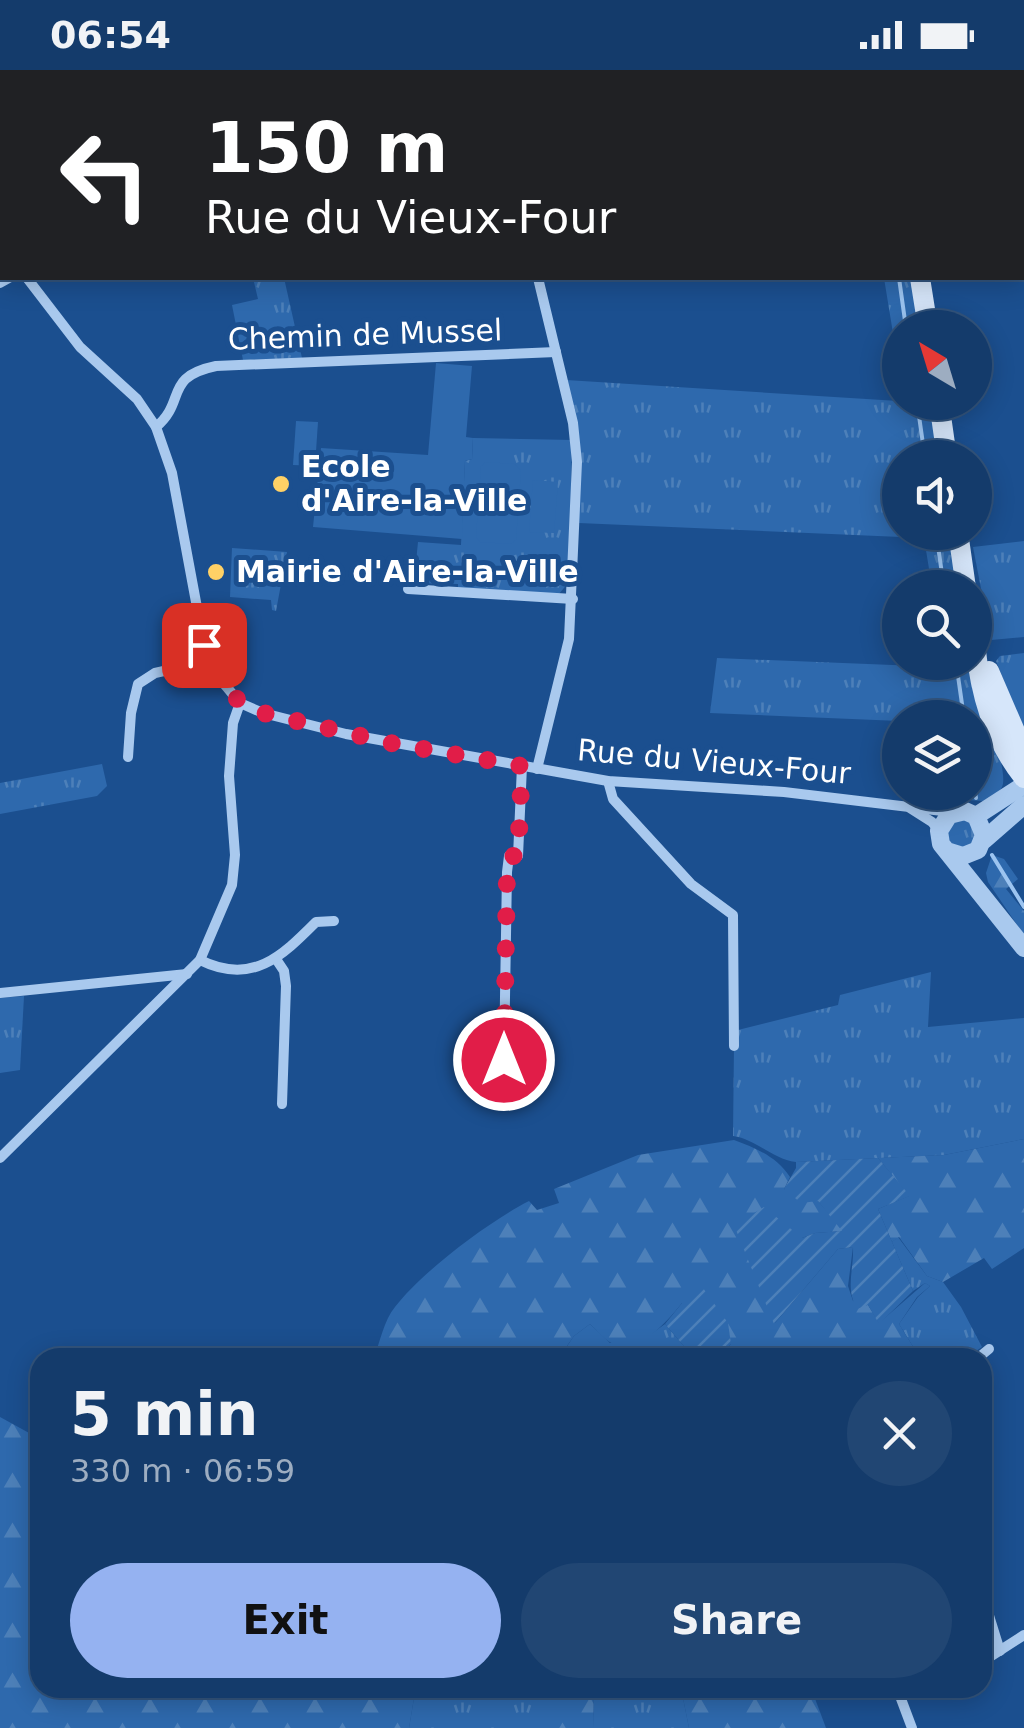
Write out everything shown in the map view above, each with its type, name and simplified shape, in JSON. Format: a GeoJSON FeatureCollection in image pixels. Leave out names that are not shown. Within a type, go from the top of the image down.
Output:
{"type":"FeatureCollection","features":[{"type":"Feature","properties":{"kind":"main road"},"geometry":{"type":"LineString","coordinates":[[920,280],[925,310]]}},
{"type":"Feature","properties":{"kind":"main road"},"geometry":{"type":"LineString","coordinates":[[979,680],[991,720],[1024,782]]}},
{"type":"Feature","properties":{"kind":"main road"},"geometry":{"type":"LineString","coordinates":[[991,680],[1024,752]]}},
{"type":"Feature","properties":{"kind":"street"},"geometry":{"type":"LineString","coordinates":[[0,1158],[200,960],[232,885],[235,856],[229,776],[233,723],[240,703],[223,687],[208,662],[172,472],[156,427],[137,399],[80,346],[29,280]]}},
{"type":"Feature","properties":{"kind":"street"},"geometry":{"type":"LineString","coordinates":[[537,769],[568,649],[576,452],[538,280]]}},
{"type":"Feature","properties":{"kind":"street","name":"Chemin de Mussel"},"geometry":{"type":"LineString","coordinates":[[156,427],[165,418],[181,382],[198,370],[216,366],[556,352]]}},
{"type":"Feature","properties":{"kind":"street"},"geometry":{"type":"LineString","coordinates":[[408,589],[573,599]]}},
{"type":"Feature","properties":{"kind":"street"},"geometry":{"type":"LineString","coordinates":[[128,756],[130,713],[138,684],[155,673],[208,662]]}},
{"type":"Feature","properties":{"kind":"street","name":"Rue du Vieux-Four"},"geometry":{"type":"LineString","coordinates":[[240,703],[263,713],[346,734],[608,782],[784,792],[882,803]]}},
{"type":"Feature","properties":{"kind":"street"},"geometry":{"type":"LineString","coordinates":[[504,1060],[507,872],[509,856],[518,856],[522,766]]}},
{"type":"Feature","properties":{"kind":"street"},"geometry":{"type":"LineString","coordinates":[[608,782],[612,799],[691,884],[734,916],[734,1046]]}},
{"type":"Feature","properties":{"kind":"street"},"geometry":{"type":"LineString","coordinates":[[976,816],[1024,782]]}},
{"type":"Feature","properties":{"kind":"street"},"geometry":{"type":"LineString","coordinates":[[947,852],[963,856],[981,845],[1024,805]]}},
{"type":"Feature","properties":{"kind":"street","name":"Rue du Vieux-Four"},"geometry":{"type":"LineString","coordinates":[[912,810],[939,831]]}},
{"type":"Feature","properties":{"kind":"street","name":"Rue du Vieux-Four"},"geometry":{"type":"LineString","coordinates":[[937,810],[954,812]]}},
{"type":"Feature","properties":{"kind":"street"},"geometry":{"type":"LineString","coordinates":[[986,897],[979,879],[984,829],[976,816],[954,812],[944,819],[939,831],[941,844],[1024,948]]}},
{"type":"Feature","properties":{"kind":"street"},"geometry":{"type":"LineString","coordinates":[[200,960],[218,968],[255,968],[276,958],[316,922],[334,921]]}},
{"type":"Feature","properties":{"kind":"street"},"geometry":{"type":"LineString","coordinates":[[276,958],[284,971],[286,986],[282,1104]]}},
{"type":"Feature","properties":{"kind":"street"},"geometry":{"type":"LineString","coordinates":[[0,993],[188,974]]}},
{"type":"Feature","properties":{"kind":"street"},"geometry":{"type":"LineString","coordinates":[[992,1625],[1000,1651]]}},
{"type":"Feature","properties":{"kind":"street"},"geometry":{"type":"LineString","coordinates":[[992,1656],[1024,1635]]}},
{"type":"Feature","properties":{"kind":"street"},"geometry":{"type":"LineString","coordinates":[[901,1698],[912,1728]]}},
{"type":"Feature","properties":{"kind":"green space"},"geometry":{"type":"Polygon","coordinates":[[[253,280],[284,280],[302,358],[243,360],[232,305],[258,299],[253,280]]]}},
{"type":"Feature","properties":{"kind":"green space"},"geometry":{"type":"Polygon","coordinates":[[[884,280],[911,280],[916,310],[889,310],[884,280]]]}},
{"type":"Feature","properties":{"kind":"green space"},"geometry":{"type":"Polygon","coordinates":[[[436,363],[472,366],[466,437],[473,438],[472,459],[465,461],[462,539],[313,527],[321,448],[428,455],[436,363]]]}},
{"type":"Feature","properties":{"kind":"green space"},"geometry":{"type":"Polygon","coordinates":[[[566,380],[882,400],[882,420],[933,420],[935,440],[882,440],[882,536],[579,523],[566,380]]]}},
{"type":"Feature","properties":{"kind":"green space"},"geometry":{"type":"Polygon","coordinates":[[[296,421],[318,422],[315,466],[293,465],[296,421]]]}},
{"type":"Feature","properties":{"kind":"green space"},"geometry":{"type":"Polygon","coordinates":[[[473,438],[572,440],[569,582],[558,595],[414,583],[418,542],[461,545],[465,461],[472,459],[473,438]]]}},
{"type":"Feature","properties":{"kind":"green space"},"geometry":{"type":"Polygon","coordinates":[[[486,462],[514,464],[521,470],[516,540],[511,544],[480,542],[476,537],[481,466],[486,462]]]}},
{"type":"Feature","properties":{"kind":"green space"},"geometry":{"type":"Polygon","coordinates":[[[533,480],[558,482],[554,533],[529,532],[533,480]]]}},
{"type":"Feature","properties":{"kind":"green space"},"geometry":{"type":"Polygon","coordinates":[[[1024,541],[1024,637],[992,640],[992,570],[977,570],[974,550],[992,550],[992,545],[1024,541]]]}},
{"type":"Feature","properties":{"kind":"green space"},"geometry":{"type":"Polygon","coordinates":[[[232,548],[287,552],[276,611],[272,610],[271,600],[230,597],[232,548]]]}},
{"type":"Feature","properties":{"kind":"green space"},"geometry":{"type":"Polygon","coordinates":[[[926,550],[952,550],[954,570],[929,570],[926,550]]]}},
{"type":"Feature","properties":{"kind":"green space"},"geometry":{"type":"Polygon","coordinates":[[[1024,653],[1024,732],[996,661],[1000,656],[1024,653]]]}},
{"type":"Feature","properties":{"kind":"green space"},"geometry":{"type":"Polygon","coordinates":[[[717,658],[882,665],[882,680],[976,680],[983,700],[882,700],[882,720],[710,713],[717,658]]]}},
{"type":"Feature","properties":{"kind":"green space"},"geometry":{"type":"Polygon","coordinates":[[[992,730],[1003,778],[992,796],[992,730]]]}},
{"type":"Feature","properties":{"kind":"green space"},"geometry":{"type":"Polygon","coordinates":[[[102,764],[107,786],[97,796],[0,814],[0,783],[102,764]]]}},
{"type":"Feature","properties":{"kind":"green space"},"geometry":{"type":"Polygon","coordinates":[[[962,820],[972,824],[976,834],[972,844],[962,848],[952,844],[948,834],[952,824],[962,820]]]}},
{"type":"Feature","properties":{"kind":"green space"},"geometry":{"type":"Polygon","coordinates":[[[992,855],[1004,859],[1018,879],[1006,889],[1024,911],[1024,935],[988,882],[986,873],[992,855]]]}},
{"type":"Feature","properties":{"kind":"green space"},"geometry":{"type":"Polygon","coordinates":[[[931,972],[928,1027],[1024,1018],[1024,1139],[944,1155],[796,1162],[733,1136],[734,1046],[738,1030],[838,1005],[840,995],[931,972]]]}},
{"type":"Feature","properties":{"kind":"green space"},"geometry":{"type":"Polygon","coordinates":[[[24,996],[20,1070],[0,1073],[0,998],[24,996]]]}},
{"type":"Feature","properties":{"kind":"green space"},"geometry":{"type":"Polygon","coordinates":[[[1024,1139],[1024,1248],[992,1269],[984,1258],[943,1282],[927,1276],[899,1237],[892,1242],[878,1209],[909,1196],[878,1158],[944,1155],[1024,1139]]]}},
{"type":"Feature","properties":{"kind":"green space"},"geometry":{"type":"Polygon","coordinates":[[[734,1140],[772,1159],[790,1177],[784,1189],[818,1201],[844,1231],[802,1238],[775,1323],[838,1249],[853,1247],[848,1286],[853,1301],[868,1305],[879,1323],[925,1283],[930,1286],[917,1297],[899,1324],[914,1348],[727,1348],[731,1344],[682,1303],[654,1333],[626,1346],[609,1341],[590,1324],[565,1348],[378,1348],[395,1307],[457,1248],[529,1201],[537,1210],[559,1203],[554,1189],[638,1155],[734,1140]]]}},
{"type":"Feature","properties":{"kind":"green space"},"geometry":{"type":"Polygon","coordinates":[[[878,1158],[910,1196],[878,1209],[913,1291],[879,1324],[868,1305],[857,1309],[853,1301],[853,1247],[838,1249],[774,1324],[734,1225],[764,1207],[802,1238],[842,1231],[818,1201],[801,1203],[784,1189],[796,1162],[878,1158]]]}},
{"type":"Feature","properties":{"kind":"green space"},"geometry":{"type":"Polygon","coordinates":[[[898,1237],[927,1276],[943,1282],[982,1347],[914,1348],[899,1324],[930,1286],[925,1283],[913,1291],[892,1242],[898,1237]]]}},
{"type":"Feature","properties":{"kind":"green space"},"geometry":{"type":"Polygon","coordinates":[[[703,1288],[728,1323],[731,1344],[727,1348],[685,1348],[665,1324],[682,1303],[703,1288]]]}},
{"type":"Feature","properties":{"kind":"green space"},"geometry":{"type":"Polygon","coordinates":[[[590,1324],[610,1343],[647,1337],[665,1324],[685,1348],[566,1348],[590,1324]]]}},
{"type":"Feature","properties":{"kind":"green space"},"geometry":{"type":"Polygon","coordinates":[[[0,1417],[30,1434],[30,1698],[414,1698],[409,1728],[0,1728],[0,1417]]]}},
{"type":"Feature","properties":{"kind":"green space"},"geometry":{"type":"Polygon","coordinates":[[[414,1698],[546,1698],[546,1728],[409,1728],[414,1698]]]}},
{"type":"Feature","properties":{"kind":"green space"},"geometry":{"type":"Polygon","coordinates":[[[546,1698],[594,1698],[593,1728],[546,1728],[546,1698]]]}},
{"type":"Feature","properties":{"kind":"green space"},"geometry":{"type":"Polygon","coordinates":[[[594,1698],[683,1698],[689,1728],[593,1728],[594,1698]]]}},
{"type":"Feature","properties":{"kind":"green space"},"geometry":{"type":"Polygon","coordinates":[[[683,1698],[815,1698],[826,1728],[689,1728],[683,1698]]]}},
{"type":"Feature","properties":{"kind":"waterway"},"geometry":{"type":"LineString","coordinates":[[899,280],[903,310]]}},
{"type":"Feature","properties":{"kind":"waterway"},"geometry":{"type":"LineString","coordinates":[[920,420],[922,440]]}},
{"type":"Feature","properties":{"kind":"waterway"},"geometry":{"type":"LineString","coordinates":[[939,550],[941,570]]}},
{"type":"Feature","properties":{"kind":"waterway"},"geometry":{"type":"LineString","coordinates":[[959,680],[961,700]]}},
{"type":"Feature","properties":{"kind":"waterway"},"geometry":{"type":"LineString","coordinates":[[992,855],[1024,907]]}},
{"type":"Feature","properties":{"kind":"place","name":"Ecole d'Aire-la-Ville"},"geometry":{"type":"Point","coordinates":[281,484]}},
{"type":"Feature","properties":{"kind":"place","name":"Mairie d'Aire-la-Ville"},"geometry":{"type":"Point","coordinates":[216,572]}},
{"type":"Feature","properties":{"kind":"route"},"geometry":{"type":"LineString","coordinates":[[204,645],[208,662],[230,695],[263,713],[346,734],[522,766],[518,856],[509,856],[507,872],[504,1060]]}}]}
